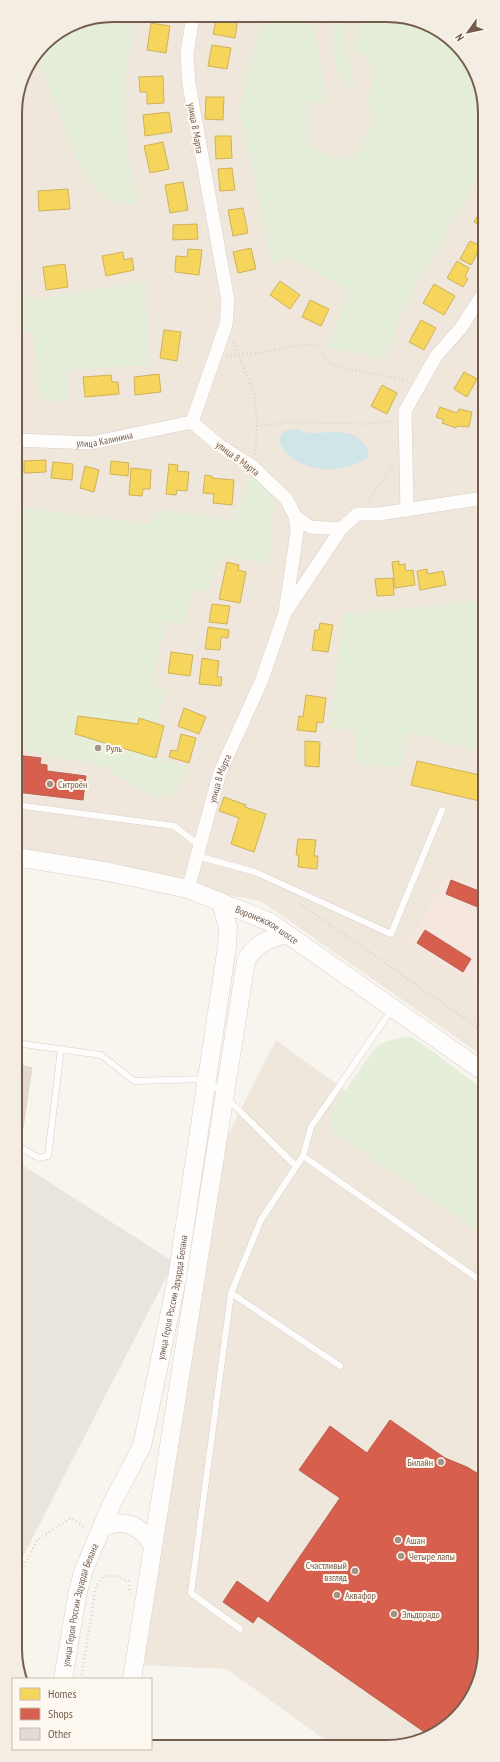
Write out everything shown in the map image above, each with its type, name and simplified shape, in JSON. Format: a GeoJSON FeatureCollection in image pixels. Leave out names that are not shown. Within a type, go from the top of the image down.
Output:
{"type":"FeatureCollection","features":[{"type":"Feature","properties":{"kind":"street","name":"улица 8 Марта"},"geometry":{"type":"LineString","coordinates":[[188,888],[220,772],[261,682],[285,613],[297,532],[295,516],[288,500],[252,466],[220,446],[192,422],[226,326],[228,301],[189,84],[187,54],[192,22]]}},
{"type":"Feature","properties":{"kind":"street"},"geometry":{"type":"LineString","coordinates":[[407,510],[405,411],[436,356],[460,329],[478,302]]}},
{"type":"Feature","properties":{"kind":"street","name":"улица Калинина"},"geometry":{"type":"LineString","coordinates":[[22,440],[91,443],[192,422]]}},
{"type":"Feature","properties":{"kind":"street"},"geometry":{"type":"LineString","coordinates":[[285,613],[341,529],[357,514],[379,514],[478,499]]}},
{"type":"Feature","properties":{"kind":"street"},"geometry":{"type":"LineString","coordinates":[[295,516],[310,527],[341,529]]}},
{"type":"Feature","properties":{"kind":"street","name":"Воронежское шоссе"},"geometry":{"type":"LineString","coordinates":[[22,858],[108,872],[188,888],[270,922],[478,1068]]}},
{"type":"Feature","properties":{"kind":"street","name":"улица Героя России Эдуарда Белана"},"geometry":{"type":"LineString","coordinates":[[63,1678],[77,1596],[83,1572],[112,1503],[142,1446],[177,1278],[227,946],[228,928],[221,902]]}},
{"type":"Feature","properties":{"kind":"street","name":"улица Героя России Эдуарда Белана"},"geometry":{"type":"LineString","coordinates":[[132,1678],[246,962],[251,952],[259,944],[269,938],[286,934]]}},
{"type":"Feature","properties":{"kind":"street"},"geometry":{"type":"LineString","coordinates":[[100,1531],[112,1523],[129,1524],[146,1535],[153,1546]]}},
{"type":"Feature","properties":{"kind":"lane"},"geometry":{"type":"LineString","coordinates":[[22,806],[174,826],[198,851],[255,872],[390,934],[442,810]]}},
{"type":"Feature","properties":{"kind":"lane"},"geometry":{"type":"LineString","coordinates":[[240,1629],[191,1593],[231,1293],[261,1220],[303,1156],[311,1127],[393,1007]]}},
{"type":"Feature","properties":{"kind":"lane"},"geometry":{"type":"LineString","coordinates":[[22,1044],[101,1055],[134,1081],[207,1079],[296,1166]]}},
{"type":"Feature","properties":{"kind":"lane"},"geometry":{"type":"LineString","coordinates":[[22,1148],[39,1158],[48,1156],[61,1049]]}},
{"type":"Feature","properties":{"kind":"lane"},"geometry":{"type":"LineString","coordinates":[[303,1156],[478,1279]]}},
{"type":"Feature","properties":{"kind":"lane"},"geometry":{"type":"LineString","coordinates":[[231,1293],[340,1366]]}},
{"type":"Feature","properties":{"kind":"path"},"geometry":{"type":"LineString","coordinates":[[226,326],[255,396],[257,426],[256,452],[252,466]]}},
{"type":"Feature","properties":{"kind":"path"},"geometry":{"type":"LineString","coordinates":[[215,357],[266,352],[306,344],[318,346],[327,360],[338,367],[420,384]]}},
{"type":"Feature","properties":{"kind":"path"},"geometry":{"type":"LineString","coordinates":[[257,426],[291,422],[364,424],[405,420]]}},
{"type":"Feature","properties":{"kind":"path"},"geometry":{"type":"LineString","coordinates":[[357,514],[383,482],[406,446]]}},
{"type":"Feature","properties":{"kind":"path"},"geometry":{"type":"LineString","coordinates":[[293,899],[478,1028]]}},
{"type":"Feature","properties":{"kind":"path"},"geometry":{"type":"LineString","coordinates":[[22,1571],[37,1540],[71,1518],[100,1531]]}},
{"type":"Feature","properties":{"kind":"path"},"geometry":{"type":"LineString","coordinates":[[81,1678],[96,1586],[104,1576],[116,1576],[128,1581]]}},
{"type":"Feature","properties":{"kind":"shaded area"},"geometry":{"type":"Polygon","coordinates":[[[113,22],[399,23],[427,31],[442,41],[448,46],[448,52],[454,52],[469,73],[478,107],[478,1053],[261,901],[22,858],[22,107],[29,78],[37,63],[53,45],[63,37],[78,29],[95,24],[113,22]]]}},
{"type":"Feature","properties":{"kind":"shaded area"},"geometry":{"type":"Polygon","coordinates":[[[294,429],[310,433],[343,432],[349,434],[356,437],[368,449],[367,458],[356,464],[330,469],[305,465],[294,459],[285,451],[279,440],[284,431],[294,429]]]}},
{"type":"Feature","properties":{"kind":"shaded area"},"geometry":{"type":"Polygon","coordinates":[[[447,875],[478,887],[478,985],[409,943],[447,875]]]}},
{"type":"Feature","properties":{"kind":"shaded area"},"geometry":{"type":"Polygon","coordinates":[[[276,1040],[478,1187],[478,1655],[471,1684],[463,1699],[442,1721],[427,1731],[416,1735],[387,1740],[325,1740],[227,1669],[141,1665],[225,1141],[276,1040]]]}},
{"type":"Feature","properties":{"kind":"shaded area"},"geometry":{"type":"Polygon","coordinates":[[[22,1165],[174,1262],[22,1558],[22,1165]]]}},
{"type":"Feature","properties":{"kind":"green space"},"geometry":{"type":"Polygon","coordinates":[[[262,22],[316,22],[314,30],[328,104],[309,102],[310,148],[334,156],[355,158],[377,114],[367,106],[376,67],[353,48],[361,22],[399,23],[427,31],[448,46],[448,52],[454,52],[469,73],[478,107],[478,177],[403,308],[386,359],[328,347],[349,291],[288,257],[272,264],[240,111],[247,72],[262,22]]]}},
{"type":"Feature","properties":{"kind":"green space"},"geometry":{"type":"Polygon","coordinates":[[[333,22],[347,22],[343,39],[353,75],[353,90],[339,75],[335,66],[332,47],[333,22]]]}},
{"type":"Feature","properties":{"kind":"green space"},"geometry":{"type":"Polygon","coordinates":[[[101,23],[134,27],[126,75],[125,134],[138,205],[110,202],[88,180],[76,158],[47,81],[38,62],[53,45],[63,37],[78,29],[101,23]]]}},
{"type":"Feature","properties":{"kind":"green space"},"geometry":{"type":"Polygon","coordinates":[[[22,276],[28,300],[145,281],[149,365],[67,370],[67,402],[41,401],[33,331],[22,332],[22,276]]]}},
{"type":"Feature","properties":{"kind":"green space"},"geometry":{"type":"Polygon","coordinates":[[[250,474],[274,496],[269,565],[222,555],[207,591],[192,590],[185,623],[166,622],[152,685],[168,687],[148,754],[189,768],[178,790],[169,797],[151,795],[101,766],[22,749],[22,508],[150,524],[156,509],[231,520],[244,498],[250,474]]]}},
{"type":"Feature","properties":{"kind":"green space"},"geometry":{"type":"Polygon","coordinates":[[[478,600],[478,751],[408,732],[401,767],[356,764],[356,730],[329,729],[344,613],[365,613],[478,600]]]}},
{"type":"Feature","properties":{"kind":"green space"},"geometry":{"type":"Polygon","coordinates":[[[411,1037],[478,1086],[478,1231],[332,1131],[331,1117],[336,1104],[374,1049],[382,1043],[411,1037]]]}},
{"type":"Feature","properties":{"kind":"building: Homes"},"geometry":{"type":"Polygon","coordinates":[[[216,22],[237,22],[235,38],[213,34],[216,22]]]}},
{"type":"Feature","properties":{"kind":"building: Homes"},"geometry":{"type":"Polygon","coordinates":[[[151,23],[170,26],[166,53],[147,50],[151,23]]]}},
{"type":"Feature","properties":{"kind":"building: Homes"},"geometry":{"type":"Polygon","coordinates":[[[212,45],[231,48],[227,69],[208,66],[212,45]]]}},
{"type":"Feature","properties":{"kind":"building: Homes"},"geometry":{"type":"Polygon","coordinates":[[[163,76],[164,103],[147,104],[147,92],[140,92],[139,77],[163,76]]]}},
{"type":"Feature","properties":{"kind":"building: Homes"},"geometry":{"type":"Polygon","coordinates":[[[206,97],[224,97],[223,120],[205,119],[206,97]]]}},
{"type":"Feature","properties":{"kind":"building: Homes"},"geometry":{"type":"Polygon","coordinates":[[[169,112],[172,132],[145,136],[143,115],[169,112]]]}},
{"type":"Feature","properties":{"kind":"building: Homes"},"geometry":{"type":"Polygon","coordinates":[[[215,136],[231,136],[232,158],[216,159],[215,136]]]}},
{"type":"Feature","properties":{"kind":"building: Homes"},"geometry":{"type":"Polygon","coordinates":[[[163,142],[169,169],[150,173],[144,146],[163,142]]]}},
{"type":"Feature","properties":{"kind":"building: Homes"},"geometry":{"type":"Polygon","coordinates":[[[232,168],[235,190],[220,191],[218,169],[232,168]]]}},
{"type":"Feature","properties":{"kind":"building: Homes"},"geometry":{"type":"Polygon","coordinates":[[[183,182],[188,210],[170,213],[165,185],[183,182]]]}},
{"type":"Feature","properties":{"kind":"building: Homes"},"geometry":{"type":"Polygon","coordinates":[[[68,189],[70,209],[39,211],[38,191],[68,189]]]}},
{"type":"Feature","properties":{"kind":"building: Homes"},"geometry":{"type":"Polygon","coordinates":[[[243,208],[248,233],[233,236],[228,210],[243,208]]]}},
{"type":"Feature","properties":{"kind":"building: Homes"},"geometry":{"type":"Polygon","coordinates":[[[478,215],[478,224],[474,222],[478,215]]]}},
{"type":"Feature","properties":{"kind":"building: Homes"},"geometry":{"type":"Polygon","coordinates":[[[197,224],[198,239],[173,240],[173,225],[197,224]]]}},
{"type":"Feature","properties":{"kind":"building: Homes"},"geometry":{"type":"Polygon","coordinates":[[[470,241],[478,245],[478,252],[471,265],[460,259],[470,241]]]}},
{"type":"Feature","properties":{"kind":"building: Homes"},"geometry":{"type":"Polygon","coordinates":[[[251,248],[256,269],[238,273],[233,252],[251,248]]]}},
{"type":"Feature","properties":{"kind":"building: Homes"},"geometry":{"type":"Polygon","coordinates":[[[188,249],[202,250],[199,275],[175,272],[176,256],[187,257],[188,249]]]}},
{"type":"Feature","properties":{"kind":"building: Homes"},"geometry":{"type":"Polygon","coordinates":[[[123,252],[124,260],[132,258],[134,270],[106,276],[102,256],[123,252]]]}},
{"type":"Feature","properties":{"kind":"building: Homes"},"geometry":{"type":"Polygon","coordinates":[[[457,261],[469,268],[465,277],[468,279],[463,287],[447,278],[457,261]]]}},
{"type":"Feature","properties":{"kind":"building: Homes"},"geometry":{"type":"Polygon","coordinates":[[[65,264],[68,287],[46,290],[43,267],[65,264]]]}},
{"type":"Feature","properties":{"kind":"building: Homes"},"geometry":{"type":"Polygon","coordinates":[[[280,281],[300,295],[290,309],[270,295],[280,281]]]}},
{"type":"Feature","properties":{"kind":"building: Homes"},"geometry":{"type":"Polygon","coordinates":[[[434,284],[455,296],[444,315],[423,303],[434,284]]]}},
{"type":"Feature","properties":{"kind":"building: Homes"},"geometry":{"type":"Polygon","coordinates":[[[310,300],[329,309],[321,326],[302,317],[310,300]]]}},
{"type":"Feature","properties":{"kind":"building: Homes"},"geometry":{"type":"Polygon","coordinates":[[[421,320],[436,328],[424,350],[409,342],[421,320]]]}},
{"type":"Feature","properties":{"kind":"building: Homes"},"geometry":{"type":"Polygon","coordinates":[[[164,330],[181,332],[177,361],[160,358],[164,330]]]}},
{"type":"Feature","properties":{"kind":"building: Homes"},"geometry":{"type":"Polygon","coordinates":[[[464,372],[477,379],[467,397],[454,389],[464,372]]]}},
{"type":"Feature","properties":{"kind":"building: Homes"},"geometry":{"type":"Polygon","coordinates":[[[159,374],[161,392],[135,395],[134,377],[159,374]]]}},
{"type":"Feature","properties":{"kind":"building: Homes"},"geometry":{"type":"Polygon","coordinates":[[[111,375],[112,382],[118,382],[119,394],[85,397],[83,377],[111,375]]]}},
{"type":"Feature","properties":{"kind":"building: Homes"},"geometry":{"type":"Polygon","coordinates":[[[382,385],[397,393],[387,414],[371,406],[382,385]]]}},
{"type":"Feature","properties":{"kind":"building: Homes"},"geometry":{"type":"Polygon","coordinates":[[[440,407],[457,413],[459,409],[472,412],[469,427],[457,426],[456,428],[442,423],[444,420],[436,417],[440,407]]]}},
{"type":"Feature","properties":{"kind":"building: Homes"},"geometry":{"type":"Polygon","coordinates":[[[46,460],[46,472],[24,473],[24,461],[46,460]]]}},
{"type":"Feature","properties":{"kind":"building: Homes"},"geometry":{"type":"Polygon","coordinates":[[[111,461],[129,463],[128,476],[110,474],[111,461]]]}},
{"type":"Feature","properties":{"kind":"building: Homes"},"geometry":{"type":"Polygon","coordinates":[[[53,462],[73,464],[72,480],[51,478],[53,462]]]}},
{"type":"Feature","properties":{"kind":"building: Homes"},"geometry":{"type":"Polygon","coordinates":[[[169,464],[178,465],[177,471],[189,472],[187,491],[177,490],[176,495],[166,494],[169,464]]]}},
{"type":"Feature","properties":{"kind":"building: Homes"},"geometry":{"type":"Polygon","coordinates":[[[85,466],[99,470],[94,492],[80,488],[85,466]]]}},
{"type":"Feature","properties":{"kind":"building: Homes"},"geometry":{"type":"Polygon","coordinates":[[[131,468],[151,470],[150,489],[143,489],[142,496],[129,495],[131,468]]]}},
{"type":"Feature","properties":{"kind":"building: Homes"},"geometry":{"type":"Polygon","coordinates":[[[205,475],[212,476],[212,478],[234,480],[232,505],[213,503],[214,494],[203,493],[205,475]]]}},
{"type":"Feature","properties":{"kind":"building: Homes"},"geometry":{"type":"Polygon","coordinates":[[[399,561],[399,565],[405,564],[406,571],[413,570],[415,585],[395,588],[392,562],[399,561]]]}},
{"type":"Feature","properties":{"kind":"building: Homes"},"geometry":{"type":"Polygon","coordinates":[[[227,562],[239,565],[238,570],[246,572],[240,603],[219,599],[227,562]]]}},
{"type":"Feature","properties":{"kind":"building: Homes"},"geometry":{"type":"Polygon","coordinates":[[[427,569],[428,574],[443,571],[446,585],[420,590],[417,571],[427,569]]]}},
{"type":"Feature","properties":{"kind":"building: Homes"},"geometry":{"type":"Polygon","coordinates":[[[393,578],[394,595],[377,596],[375,579],[393,578]]]}},
{"type":"Feature","properties":{"kind":"building: Homes"},"geometry":{"type":"Polygon","coordinates":[[[212,604],[230,606],[227,624],[209,622],[212,604]]]}},
{"type":"Feature","properties":{"kind":"building: Homes"},"geometry":{"type":"Polygon","coordinates":[[[320,623],[333,625],[328,652],[312,650],[315,630],[319,630],[320,623]]]}},
{"type":"Feature","properties":{"kind":"building: Homes"},"geometry":{"type":"Polygon","coordinates":[[[208,627],[229,630],[228,638],[221,637],[220,650],[205,649],[208,627]]]}},
{"type":"Feature","properties":{"kind":"building: Homes"},"geometry":{"type":"Polygon","coordinates":[[[171,652],[193,655],[190,676],[168,673],[171,652]]]}},
{"type":"Feature","properties":{"kind":"building: Homes"},"geometry":{"type":"Polygon","coordinates":[[[202,658],[219,661],[217,677],[222,677],[221,686],[199,684],[202,658]]]}},
{"type":"Feature","properties":{"kind":"building: Homes"},"geometry":{"type":"Polygon","coordinates":[[[306,695],[326,698],[323,723],[317,722],[316,732],[297,730],[299,716],[303,717],[306,695]]]}},
{"type":"Feature","properties":{"kind":"building: Homes"},"geometry":{"type":"Polygon","coordinates":[[[184,708],[206,717],[199,734],[178,726],[184,708]]]}},
{"type":"Feature","properties":{"kind":"building: Homes"},"geometry":{"type":"Polygon","coordinates":[[[78,716],[138,724],[139,718],[164,726],[156,758],[75,734],[78,716]]]}},
{"type":"Feature","properties":{"kind":"building: Homes"},"geometry":{"type":"Polygon","coordinates":[[[181,734],[196,738],[189,763],[169,757],[171,750],[177,751],[181,734]]]}},
{"type":"Feature","properties":{"kind":"building: Homes"},"geometry":{"type":"Polygon","coordinates":[[[305,741],[320,742],[319,767],[305,766],[305,741]]]}},
{"type":"Feature","properties":{"kind":"building: Homes"},"geometry":{"type":"Polygon","coordinates":[[[417,761],[478,775],[478,801],[411,785],[417,761]]]}},
{"type":"Feature","properties":{"kind":"building: Homes"},"geometry":{"type":"Polygon","coordinates":[[[224,797],[246,805],[245,807],[266,814],[254,852],[231,844],[239,818],[219,811],[224,797]]]}},
{"type":"Feature","properties":{"kind":"building: Homes"},"geometry":{"type":"Polygon","coordinates":[[[298,839],[316,840],[314,856],[318,856],[317,869],[298,867],[299,855],[296,855],[298,839]]]}},
{"type":"Feature","properties":{"kind":"building: Shops","name":"Ситроён"},"geometry":{"type":"Polygon","coordinates":[[[22,756],[41,758],[40,764],[47,765],[47,771],[86,776],[83,800],[22,793],[22,756]]]}},
{"type":"Feature","properties":{"kind":"building: Shops"},"geometry":{"type":"Polygon","coordinates":[[[451,880],[478,891],[478,907],[446,894],[451,880]]]}},
{"type":"Feature","properties":{"kind":"building: Shops"},"geometry":{"type":"Polygon","coordinates":[[[425,930],[471,959],[463,972],[417,943],[425,930]]]}},
{"type":"Feature","properties":{"kind":"building: Shops","name":"Ашан"},"geometry":{"type":"Polygon","coordinates":[[[390,1420],[445,1458],[467,1467],[478,1474],[478,1655],[476,1667],[469,1689],[463,1699],[447,1717],[424,1732],[258,1616],[253,1623],[223,1602],[237,1581],[268,1603],[340,1498],[299,1470],[330,1426],[367,1453],[390,1420]]]}},
{"type":"Feature","properties":{"kind":"building: Other"},"geometry":{"type":"Polygon","coordinates":[[[22,1066],[32,1068],[22,1134],[22,1066]]]}},
{"type":"Feature","properties":{"kind":"place","name":"Руль"},"geometry":{"type":"Point","coordinates":[98,748]}},
{"type":"Feature","properties":{"kind":"place","name":"Ситроён"},"geometry":{"type":"Point","coordinates":[50,784]}},
{"type":"Feature","properties":{"kind":"place","name":"Билайн"},"geometry":{"type":"Point","coordinates":[441,1462]}},
{"type":"Feature","properties":{"kind":"place","name":"Ашан"},"geometry":{"type":"Point","coordinates":[398,1540]}},
{"type":"Feature","properties":{"kind":"place","name":"Четыре лапы"},"geometry":{"type":"Point","coordinates":[401,1556]}},
{"type":"Feature","properties":{"kind":"place","name":"Счастливый взгляд"},"geometry":{"type":"Point","coordinates":[355,1571]}},
{"type":"Feature","properties":{"kind":"place","name":"Аквафор"},"geometry":{"type":"Point","coordinates":[337,1595]}},
{"type":"Feature","properties":{"kind":"place","name":"Эльдорадо"},"geometry":{"type":"Point","coordinates":[394,1614]}}]}
